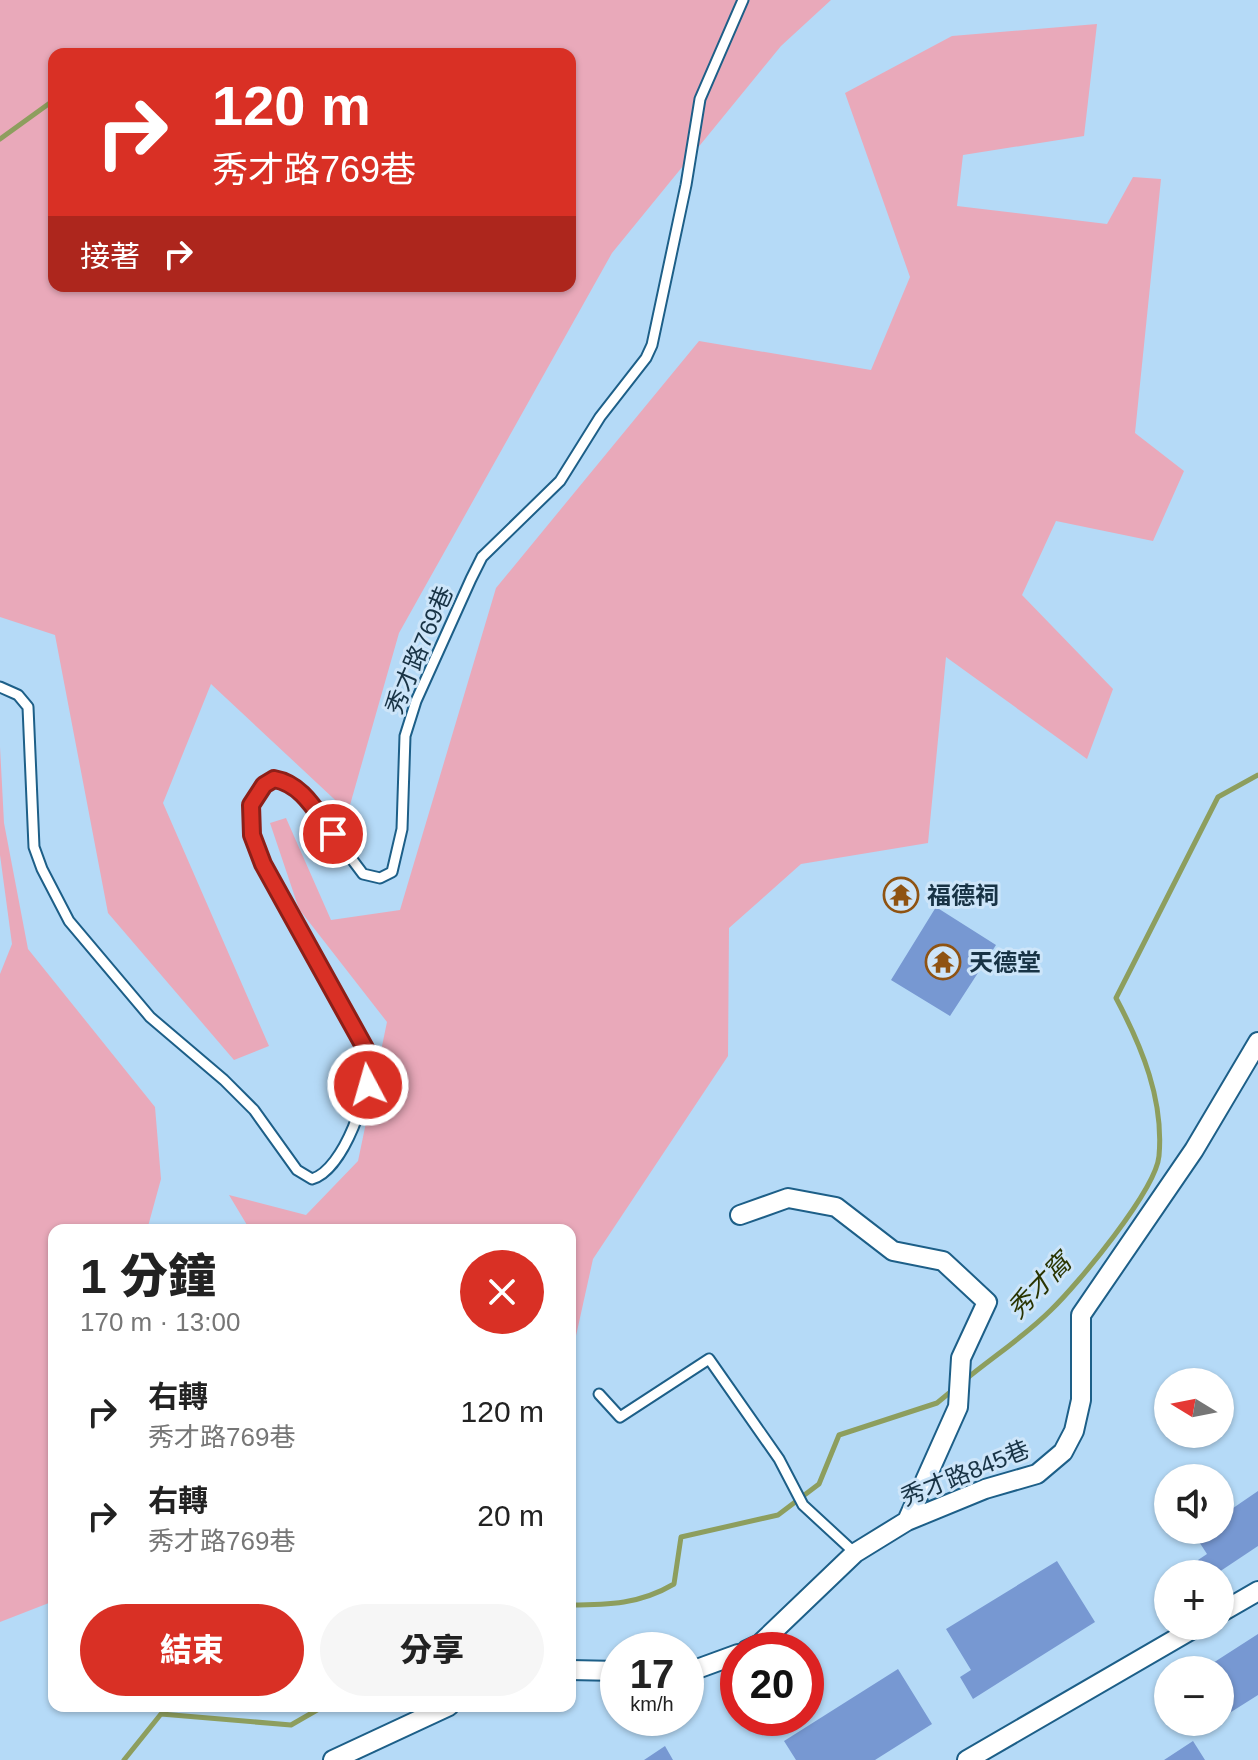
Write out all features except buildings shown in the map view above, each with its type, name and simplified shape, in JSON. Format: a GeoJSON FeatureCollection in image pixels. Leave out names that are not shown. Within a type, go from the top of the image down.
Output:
{"type":"FeatureCollection","features":[{"type":"Feature","properties":{"kind":"street","name":"秀才路845巷"},"geometry":{"type":"LineString","coordinates":[[773,1632],[855,1553],[907,1521],[985,1489],[1037,1474],[1063,1452],[1074,1431],[1081,1400],[1081,1315],[1194,1150],[1258,1042]]}},
{"type":"Feature","properties":{"kind":"street"},"geometry":{"type":"LineString","coordinates":[[740,1215],[788,1198],[836,1207],[893,1251],[943,1261],[987,1302],[961,1358],[958,1407],[907,1521]]}},
{"type":"Feature","properties":{"kind":"street"},"geometry":{"type":"LineString","coordinates":[[1234,1605],[1258,1591]]}},
{"type":"Feature","properties":{"kind":"street"},"geometry":{"type":"LineString","coordinates":[[967,1760],[1174,1640]]}},
{"type":"Feature","properties":{"kind":"street"},"geometry":{"type":"LineString","coordinates":[[576,1670],[600,1671]]}},
{"type":"Feature","properties":{"kind":"street"},"geometry":{"type":"LineString","coordinates":[[333,1760],[436,1712]]}},
{"type":"Feature","properties":{"kind":"lane","name":"秀才路769巷"},"geometry":{"type":"LineString","coordinates":[[0,687],[18,695],[28,707],[34,847],[69,921],[150,1017],[254,1110],[297,1170],[312,1179],[321,1177],[342,1152],[368,1085],[369,1059],[263,864],[249,821],[251,805],[264,785],[274,779],[288,781],[297,786],[363,874],[380,878],[392,872],[402,829],[405,736],[416,701],[471,579],[482,557],[560,481],[652,345],[686,185],[700,99],[743,0]]}},
{"type":"Feature","properties":{"kind":"lane"},"geometry":{"type":"LineString","coordinates":[[599,1394],[620,1417],[709,1359],[779,1459],[803,1505],[855,1553]]}},
{"type":"Feature","properties":{"kind":"shaded area"},"geometry":{"type":"Polygon","coordinates":[[[0,0],[831,0],[781,46],[612,253],[399,633],[348,812],[211,684],[163,803],[269,1046],[234,1060],[108,913],[55,635],[0,617],[0,0]]]}},
{"type":"Feature","properties":{"kind":"shaded area"},"geometry":{"type":"Polygon","coordinates":[[[1097,24],[1084,136],[963,155],[957,206],[1107,224],[1133,177],[1161,179],[1135,433],[1184,471],[1153,541],[1056,521],[1022,595],[1113,689],[1087,759],[946,657],[928,843],[801,864],[729,928],[728,1056],[593,1259],[576,1336],[576,1224],[246,1224],[229,1195],[306,1215],[358,1161],[387,1022],[299,909],[270,823],[286,818],[331,920],[400,910],[496,588],[699,341],[871,370],[910,277],[845,93],[952,36],[1097,24]]]}},
{"type":"Feature","properties":{"kind":"shaded area"},"geometry":{"type":"Polygon","coordinates":[[[0,747],[4,823],[28,949],[155,1107],[161,1179],[149,1224],[48,1224],[48,1603],[0,1622],[0,974],[12,944],[0,855],[0,747]]]}},
{"type":"Feature","properties":{"kind":"waterway"},"geometry":{"type":"LineString","coordinates":[[0,139],[48,104]]}},
{"type":"Feature","properties":{"kind":"waterway","name":"秀才窩"},"geometry":{"type":"LineString","coordinates":[[965,1380],[1031,1329],[1063,1297],[1131,1213],[1155,1171],[1160,1135],[1154,1094],[1142,1055],[1116,998],[1218,797],[1258,775]]}},
{"type":"Feature","properties":{"kind":"waterway","name":"秀才窩"},"geometry":{"type":"LineString","coordinates":[[576,1605],[624,1602],[649,1596],[674,1584],[681,1537],[778,1515],[819,1484],[839,1435],[937,1403],[954,1389]]}},
{"type":"Feature","properties":{"kind":"waterway","name":"秀才窩"},"geometry":{"type":"LineString","coordinates":[[124,1760],[161,1714],[291,1725],[314,1712]]}},
{"type":"Feature","properties":{"kind":"place","name":"福德祠"},"geometry":{"type":"Point","coordinates":[901,895]}},
{"type":"Feature","properties":{"kind":"place","name":"天德堂"},"geometry":{"type":"Point","coordinates":[943,962]}},
{"type":"Feature","properties":{"kind":"route"},"geometry":{"type":"LineString","coordinates":[[333,834],[297,786],[288,781],[274,779],[255,795],[249,821],[263,864],[365,1048],[370,1071],[368,1085]]}}]}
